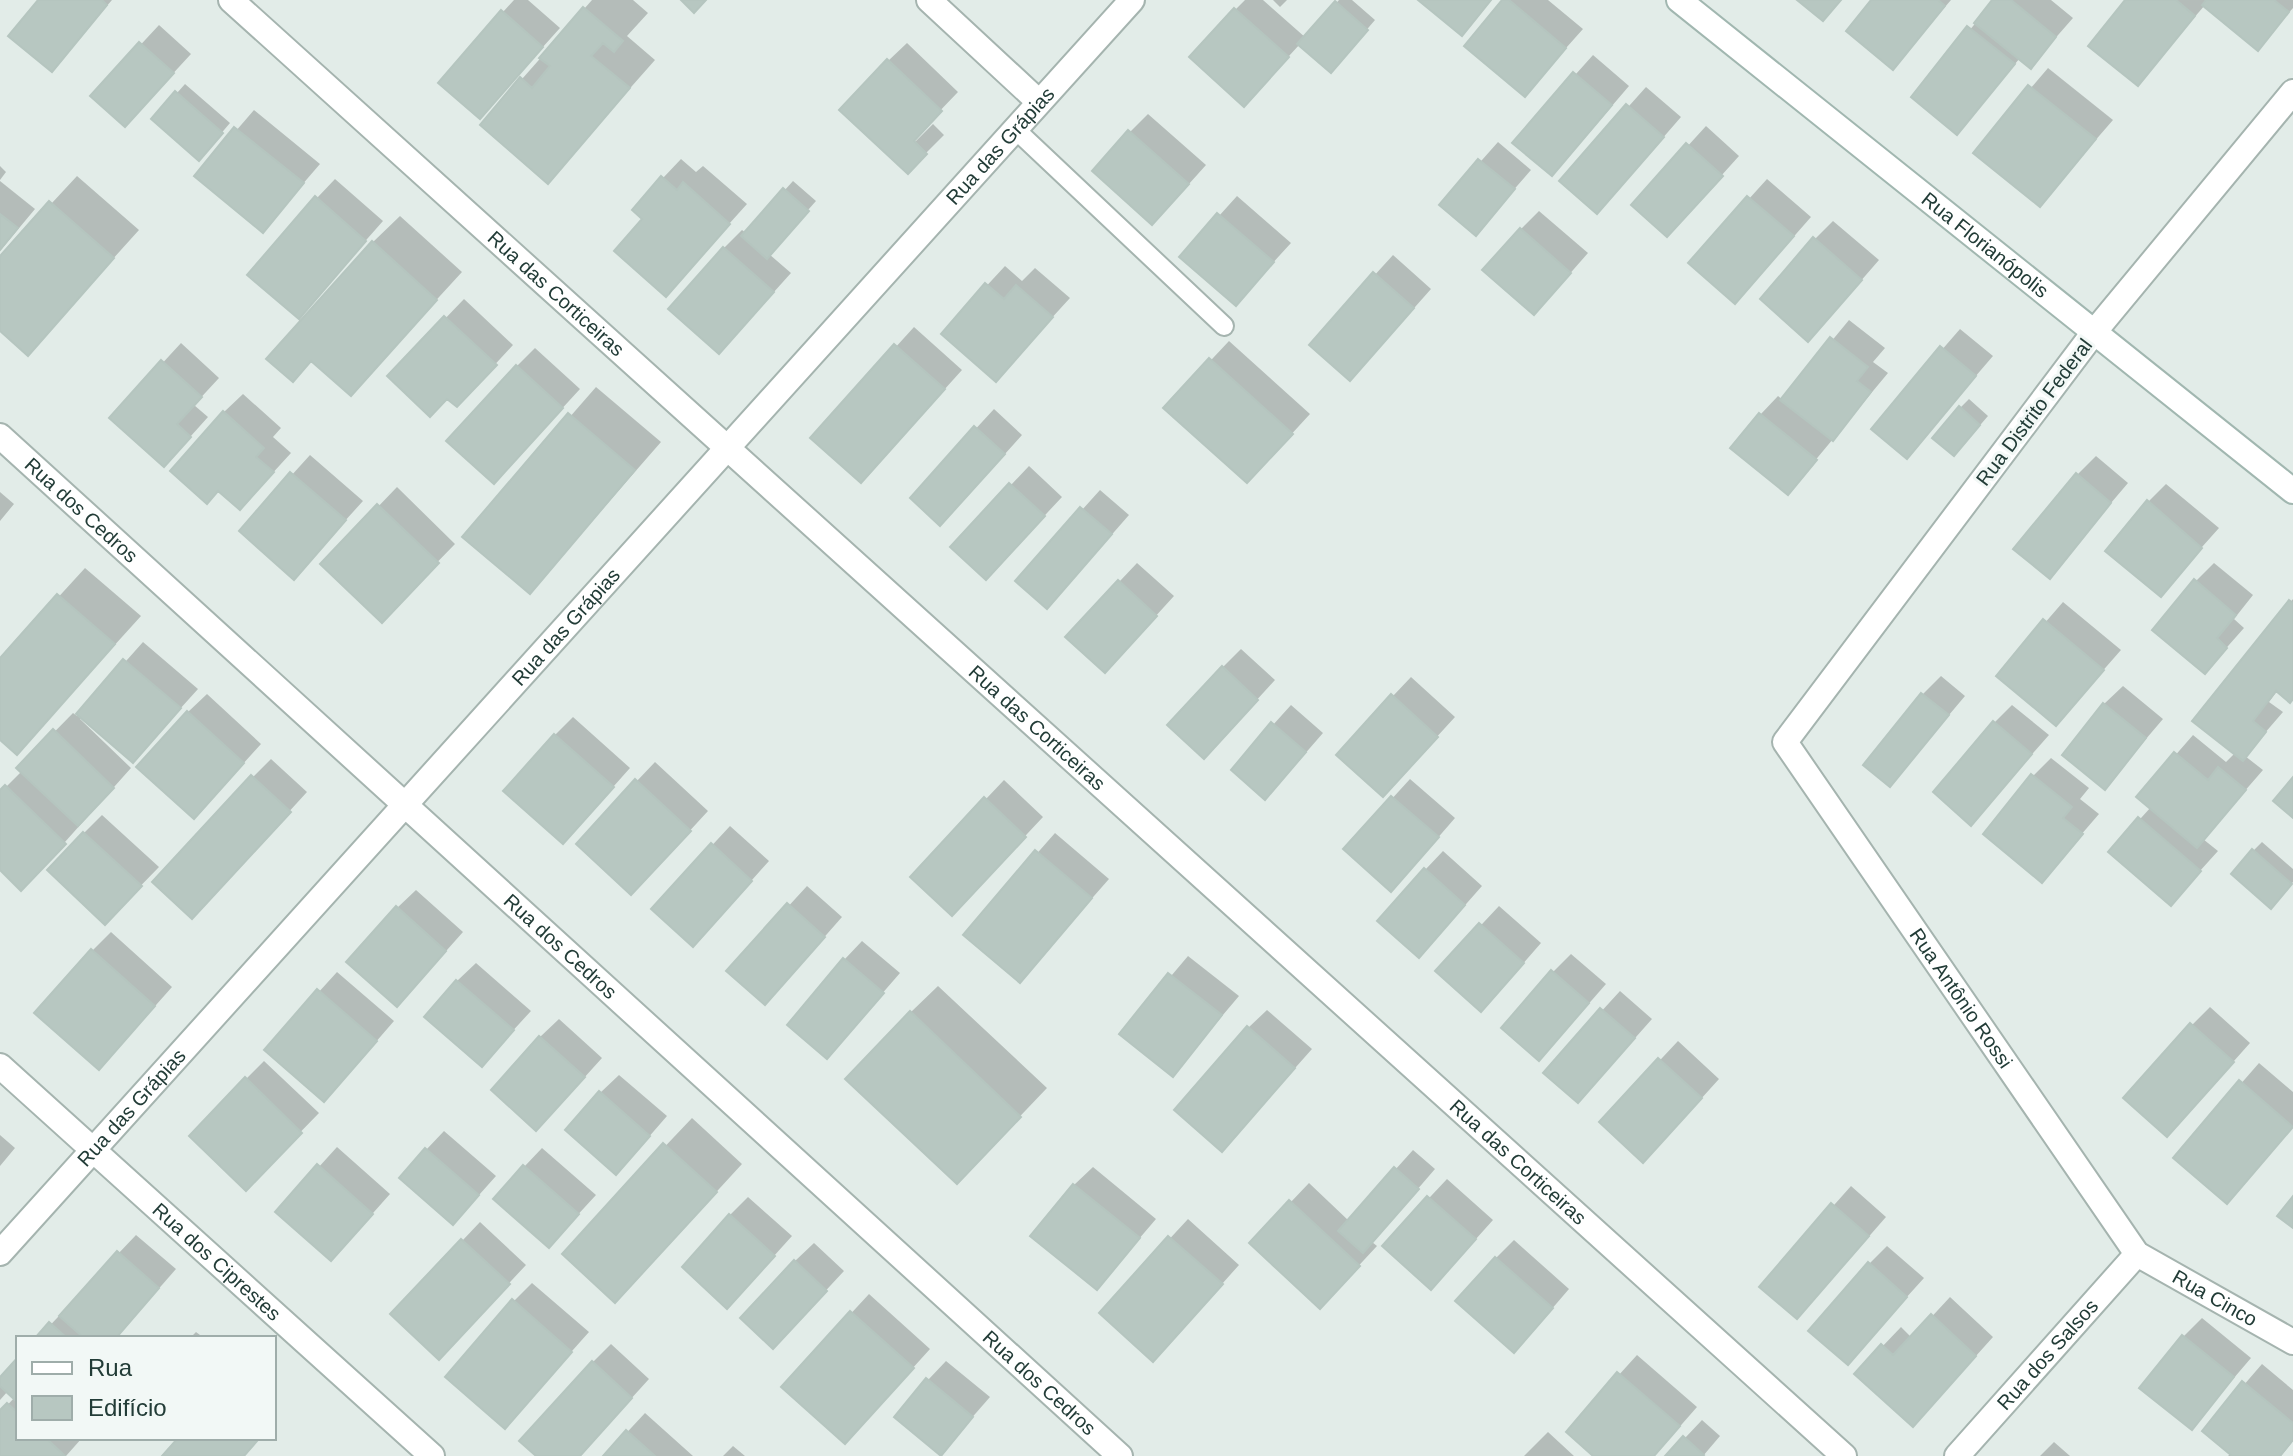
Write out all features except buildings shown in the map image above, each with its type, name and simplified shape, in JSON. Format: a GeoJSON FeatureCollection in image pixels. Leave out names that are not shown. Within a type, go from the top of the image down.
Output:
{"type":"FeatureCollection","features":[{"type":"Feature","properties":{"kind":"street","name":"Rua das Corticeiras"},"geometry":{"type":"LineString","coordinates":[[231,0],[1844,1456]]}},
{"type":"Feature","properties":{"kind":"street"},"geometry":{"type":"LineString","coordinates":[[929,0],[1039,102]]}},
{"type":"Feature","properties":{"kind":"street","name":"Rua das Grápias"},"geometry":{"type":"LineString","coordinates":[[0,1253],[1132,0]]}},
{"type":"Feature","properties":{"kind":"street","name":"Rua Florianópolis"},"geometry":{"type":"LineString","coordinates":[[1679,0],[2293,491]]}},
{"type":"Feature","properties":{"kind":"street","name":"Rua Distrito Federal"},"geometry":{"type":"LineString","coordinates":[[1785,742],[2095,331],[2293,92]]}},
{"type":"Feature","properties":{"kind":"street","name":"Rua dos Cedros"},"geometry":{"type":"LineString","coordinates":[[0,436],[1120,1456]]}},
{"type":"Feature","properties":{"kind":"street","name":"Rua Antônio Rossi"},"geometry":{"type":"LineString","coordinates":[[1785,742],[2137,1254]]}},
{"type":"Feature","properties":{"kind":"street","name":"Rua dos Ciprestes"},"geometry":{"type":"LineString","coordinates":[[0,1066],[432,1456]]}},
{"type":"Feature","properties":{"kind":"street","name":"Rua Cinco"},"geometry":{"type":"LineString","coordinates":[[2137,1254],[2293,1342]]}},
{"type":"Feature","properties":{"kind":"street","name":"Rua dos Salsos"},"geometry":{"type":"LineString","coordinates":[[1957,1456],[2137,1254]]}},
{"type":"Feature","properties":{"kind":"lane"},"geometry":{"type":"LineString","coordinates":[[1015,129],[1224,326]]}}]}
